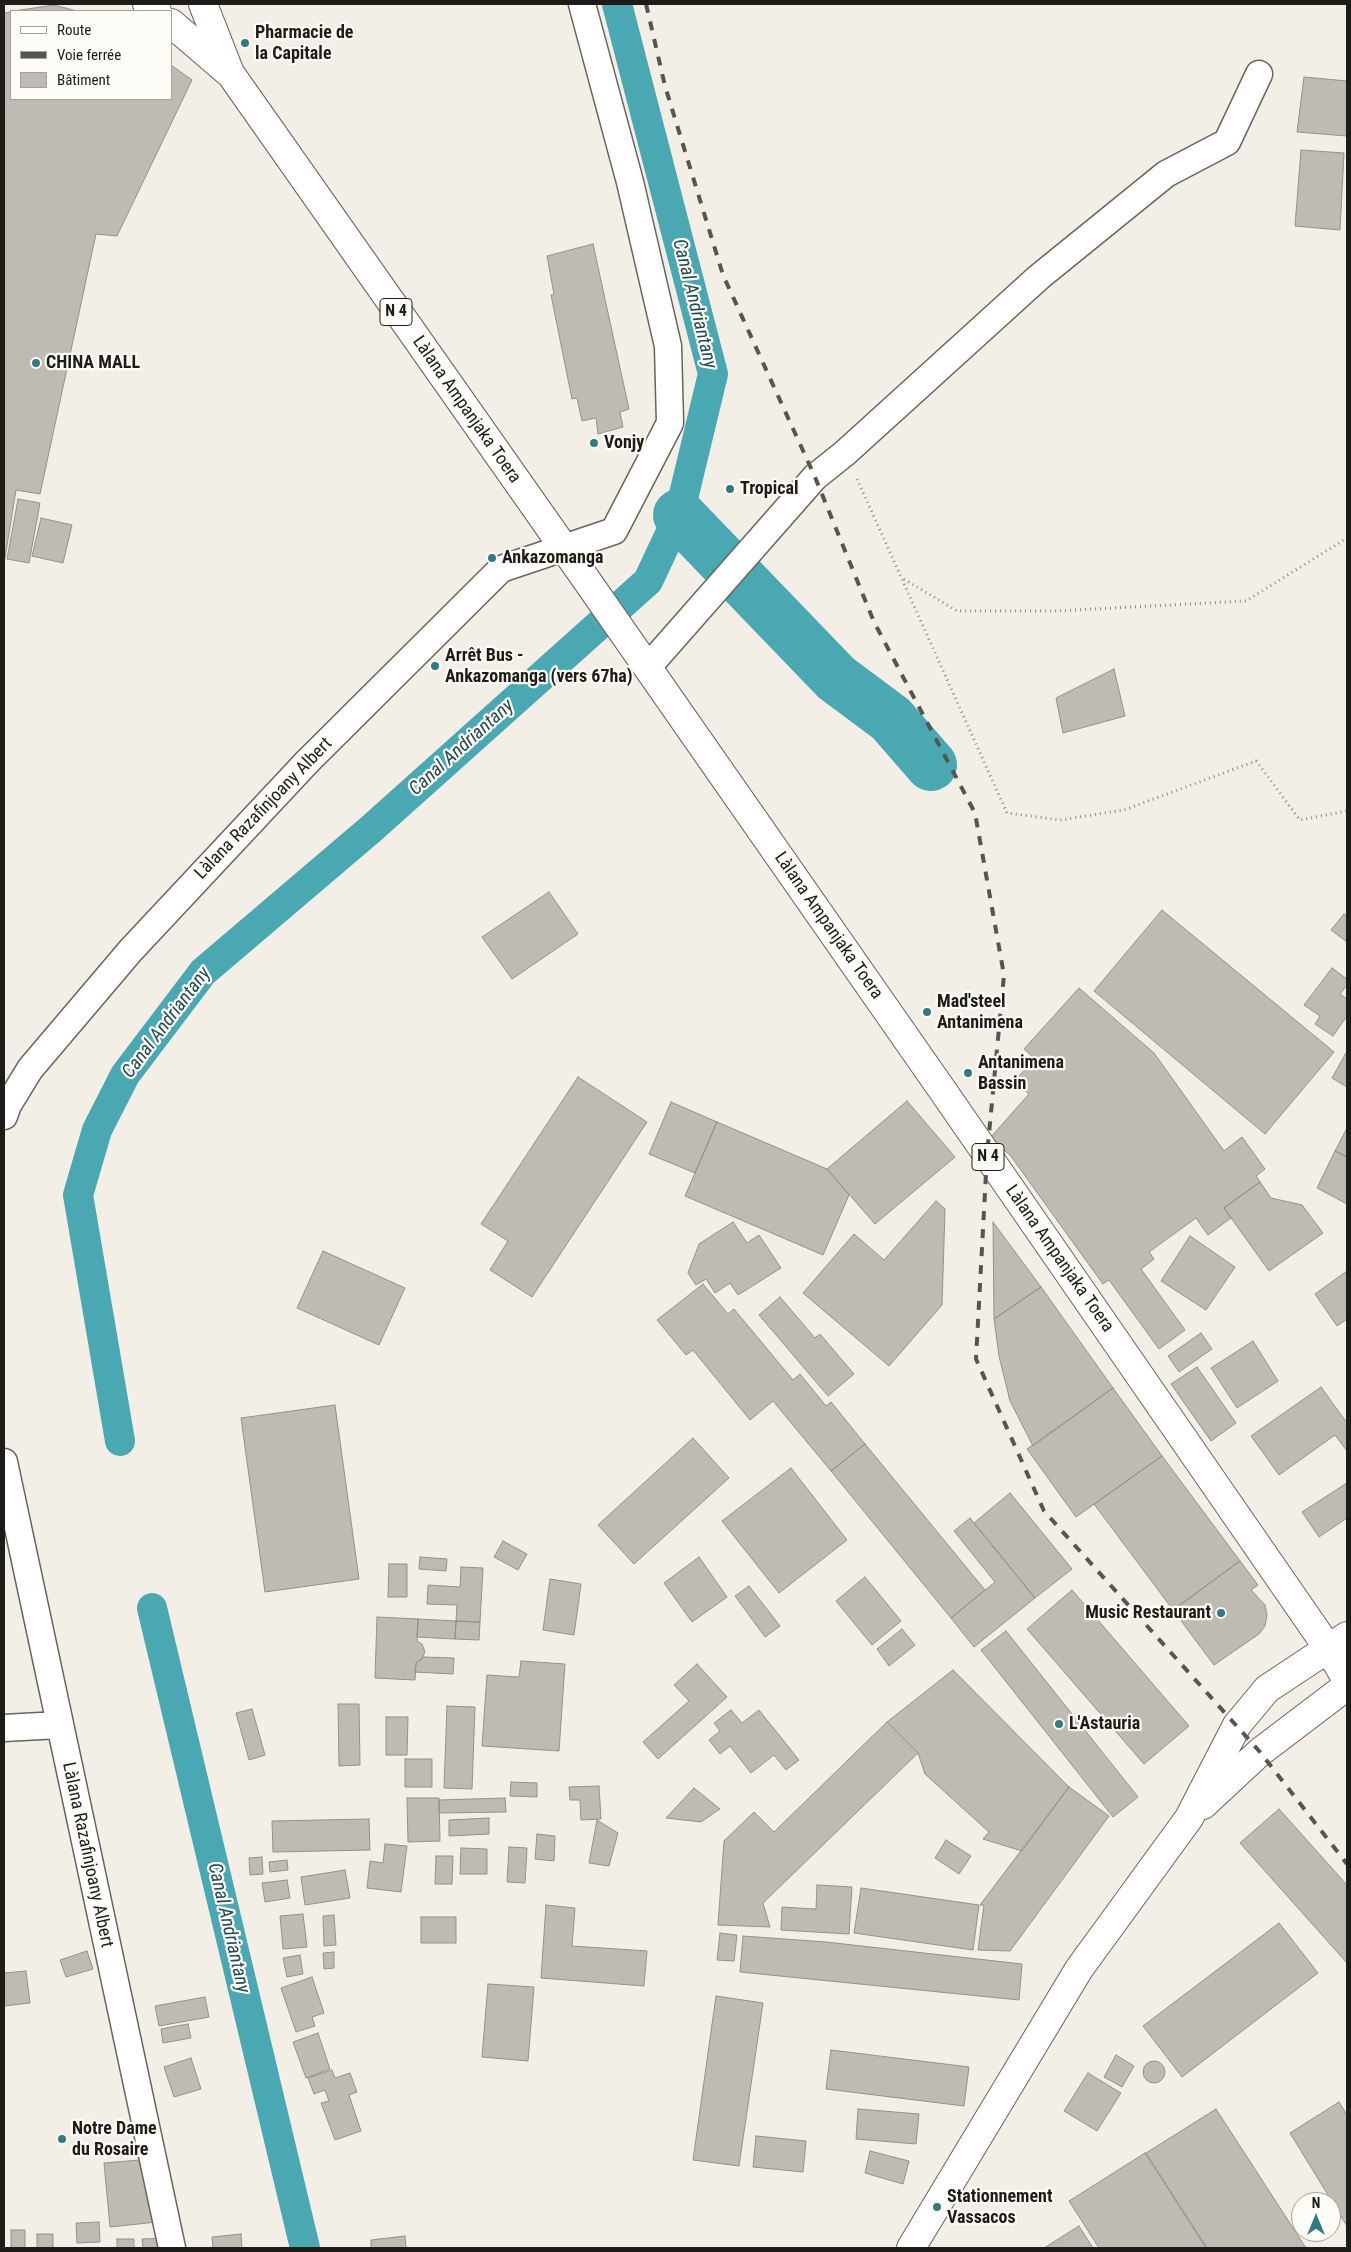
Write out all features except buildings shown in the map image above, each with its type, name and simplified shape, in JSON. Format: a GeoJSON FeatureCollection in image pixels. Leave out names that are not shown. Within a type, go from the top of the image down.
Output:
{"type":"FeatureCollection","features":[{"type":"Feature","properties":{"kind":"main road","name":"N 4"},"geometry":{"type":"LineString","coordinates":[[202,4],[230,73]]}},
{"type":"Feature","properties":{"kind":"main road","name":"N 4"},"geometry":{"type":"LineString","coordinates":[[172,25],[230,73]]}},
{"type":"Feature","properties":{"kind":"main road","name":"Làlana Ampanjaka Toera"},"geometry":{"type":"LineString","coordinates":[[230,73],[627,639],[1337,1642],[1347,1680]]}},
{"type":"Feature","properties":{"kind":"main road"},"geometry":{"type":"LineString","coordinates":[[911,2248],[1079,1969],[1189,1818],[1237,1725],[1267,1689],[1337,1642]]}},
{"type":"Feature","properties":{"kind":"main road"},"geometry":{"type":"LineString","coordinates":[[1189,1818],[1260,1752],[1347,1686]]}},
{"type":"Feature","properties":{"kind":"street","name":"Làlana Razafinjoany Albert"},"geometry":{"type":"LineString","coordinates":[[4,1116],[8,1105],[30,1069],[131,950],[314,755],[501,568],[564,549],[614,531],[670,423],[668,346],[630,182],[582,4]]}},
{"type":"Feature","properties":{"kind":"street"},"geometry":{"type":"LineString","coordinates":[[648,667],[815,477],[845,453],[1039,277],[1166,174],[1227,142],[1259,74]]}},
{"type":"Feature","properties":{"kind":"street","name":"Làlana Razafinjoany Albert"},"geometry":{"type":"LineString","coordinates":[[4,1462],[172,2248]]}},
{"type":"Feature","properties":{"kind":"street"},"geometry":{"type":"LineString","coordinates":[[4,1728],[59,1725]]}},
{"type":"Feature","properties":{"kind":"path"},"geometry":{"type":"LineString","coordinates":[[845,453],[1007,813],[1060,820],[1124,810],[1256,761],[1300,820],[1347,811]]}},
{"type":"Feature","properties":{"kind":"path"},"geometry":{"type":"LineString","coordinates":[[903,579],[958,611],[1055,611],[1246,601],[1347,538]]}},
{"type":"Feature","properties":{"kind":"waterway","name":"Canal Andriantany"},"geometry":{"type":"LineString","coordinates":[[120,1441],[78,1195],[97,1130],[125,1075],[203,972],[371,829],[648,581],[679,515],[713,374],[617,4]]}},
{"type":"Feature","properties":{"kind":"waterway"},"geometry":{"type":"LineString","coordinates":[[679,515],[836,678],[891,719],[931,765]]}},
{"type":"Feature","properties":{"kind":"waterway","name":"Canal Andriantany"},"geometry":{"type":"LineString","coordinates":[[152,1608],[305,2248]]}},
{"type":"Feature","properties":{"kind":"railway"},"geometry":{"type":"LineString","coordinates":[[646,4],[665,86],[723,275],[815,477],[874,622],[975,813],[1004,975],[987,1155],[976,1359],[1044,1511],[1260,1752],[1347,1864]]}},
{"type":"Feature","properties":{"kind":"place","name":"Pharmacie de la Capitale"},"geometry":{"type":"Point","coordinates":[245,43]}},
{"type":"Feature","properties":{"kind":"place","name":"CHINA MALL"},"geometry":{"type":"Point","coordinates":[36,363]}},
{"type":"Feature","properties":{"kind":"place","name":"Vonjy"},"geometry":{"type":"Point","coordinates":[594,443]}},
{"type":"Feature","properties":{"kind":"place","name":"Tropical"},"geometry":{"type":"Point","coordinates":[730,489]}},
{"type":"Feature","properties":{"kind":"place","name":"Ankazomanga"},"geometry":{"type":"Point","coordinates":[492,558]}},
{"type":"Feature","properties":{"kind":"place","name":"Arrêt Bus - Ankazomanga (vers 67ha)"},"geometry":{"type":"Point","coordinates":[435,666]}},
{"type":"Feature","properties":{"kind":"place","name":"Mad'steel Antanimena"},"geometry":{"type":"Point","coordinates":[927,1012]}},
{"type":"Feature","properties":{"kind":"place","name":"Antanimena Bassin"},"geometry":{"type":"Point","coordinates":[968,1073]}},
{"type":"Feature","properties":{"kind":"place","name":"Music Restaurant"},"geometry":{"type":"Point","coordinates":[1221,1613]}},
{"type":"Feature","properties":{"kind":"place","name":"L'Astauria"},"geometry":{"type":"Point","coordinates":[1059,1724]}},
{"type":"Feature","properties":{"kind":"place","name":"Notre Dame du Rosaire"},"geometry":{"type":"Point","coordinates":[62,2139]}},
{"type":"Feature","properties":{"kind":"place","name":"Stationnement Vassacos"},"geometry":{"type":"Point","coordinates":[937,2207]}}]}
